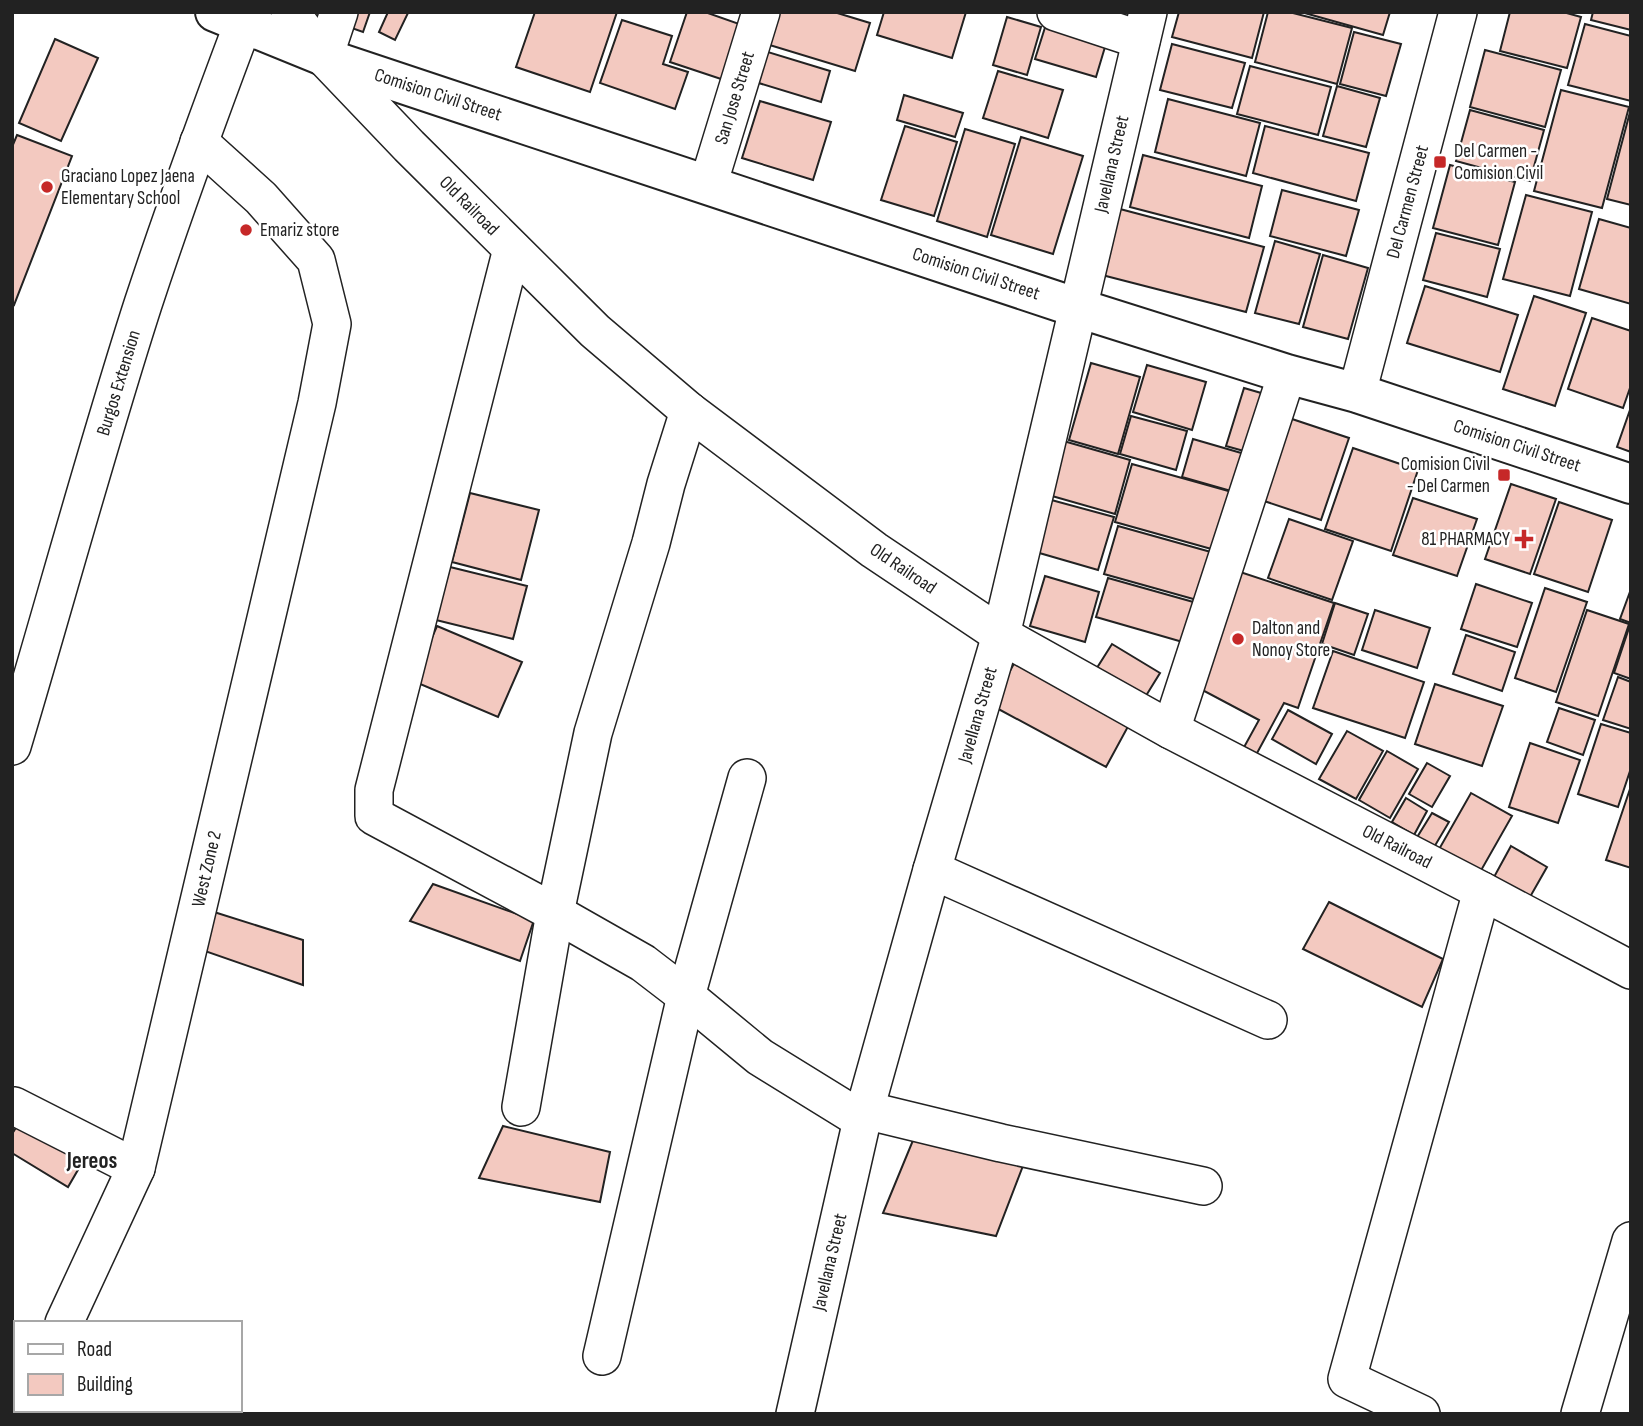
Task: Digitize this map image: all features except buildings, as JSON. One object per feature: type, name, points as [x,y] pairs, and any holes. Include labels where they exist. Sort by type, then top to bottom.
[{"type":"main road","name":"Comision Civil Street","points":[[229,18],[324,57],[708,185],[1077,307],[1287,374],[1357,393],[1631,484]]},
{"type":"street","name":"Old Railroad","points":[[290,12],[324,57],[408,146],[595,331],[689,411],[874,550],[1001,635],[1171,730],[1631,970]]},
{"type":"street","points":[[324,57],[340,12]]},
{"type":"street","name":"San Jose Street","points":[[708,185],[761,12]]},
{"type":"street","points":[[1056,12],[1144,26]]},
{"type":"street","name":"Del Carmen Street","points":[[1357,393],[1458,12]]},
{"type":"street","name":"Burgos Extension","points":[[12,746],[102,435],[199,142],[229,18]]},
{"type":"street","name":"Javellana Street","points":[[795,1414],[864,1115],[1001,635],[1144,26]]},
{"type":"street","name":"West Zone 2","points":[[65,1321],[136,1168],[317,403],[332,324],[316,260],[261,198],[199,142]]},
{"type":"street","points":[[512,250],[374,790],[374,816],[643,963],[760,1057],[864,1115],[1203,1186]]},
{"type":"street","points":[[1171,730],[1287,374]]},
{"type":"street","points":[[521,1107],[555,913],[593,733],[689,411]]},
{"type":"street","points":[[602,1356],[686,996],[747,778]]},
{"type":"street","points":[[933,870],[1268,1020]]},
{"type":"street","points":[[1415,1412],[1347,1379],[1482,891]]},
{"type":"street","points":[[14,1106],[136,1168]]},
{"type":"street","points":[[1580,1414],[1631,1241]]},
{"type":"place","name":"Del Carmen - Comision Civil","points":[[1440,162]]},
{"type":"place","name":"Graciano Lopez Jaena Elementary School","points":[[47,187]]},
{"type":"place","name":"Emariz store","points":[[246,230]]},
{"type":"place","name":"Comision Civil - Del Carmen","points":[[1504,475]]},
{"type":"place","name":"81 PHARMACY","points":[[1524,539]]},
{"type":"place","name":"Dalton and Nonoy Store","points":[[1238,639]]},
{"type":"district","name":"Jereos","points":[[92,1161]]}]
